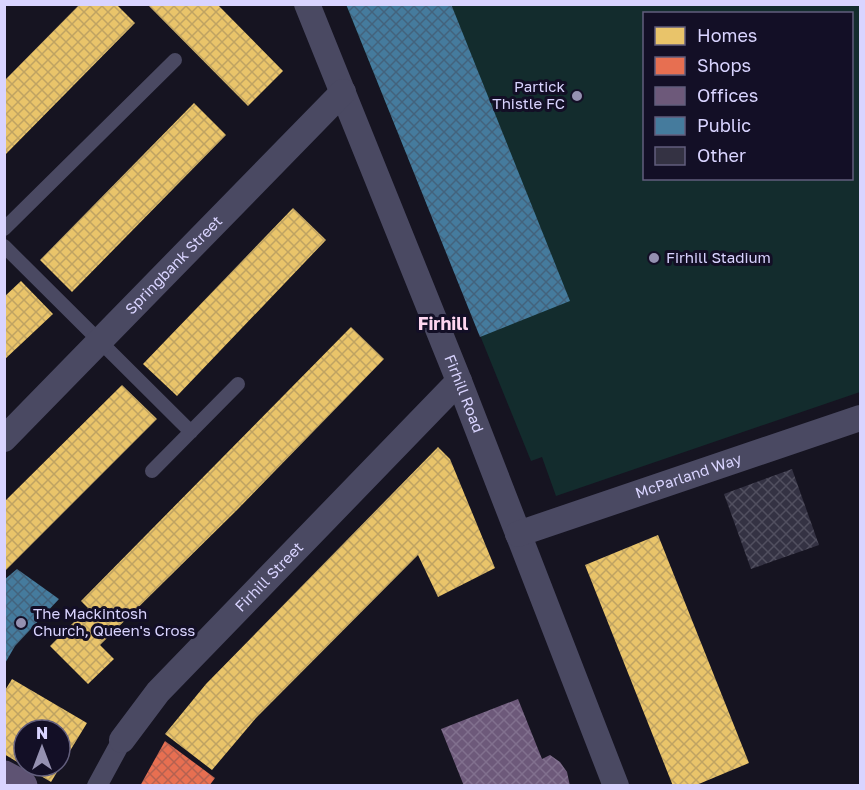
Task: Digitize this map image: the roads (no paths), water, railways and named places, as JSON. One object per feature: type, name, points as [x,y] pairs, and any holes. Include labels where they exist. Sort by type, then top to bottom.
[{"type":"main road","points":[[4,777],[21,786]]},
{"type":"street","name":"Firhill Road","points":[[307,4],[459,381],[616,786]]},
{"type":"street","name":"Springbank Street","points":[[4,439],[343,92]]},
{"type":"street","name":"Firhill Street","points":[[97,786],[122,740],[158,692],[459,381]]},
{"type":"street","name":"McParland Way","points":[[518,534],[861,418]]},
{"type":"lane","points":[[4,229],[175,60]]},
{"type":"lane","points":[[4,246],[191,432]]},
{"type":"lane","points":[[152,471],[237,384]]},
{"type":"place","name":"Partick Thistle FC","points":[[577,96]]},
{"type":"place","name":"Firhill Stadium","points":[[654,258]]},
{"type":"place","name":"The Mackintosh Church, Queen's Cross","points":[[21,623]]},
{"type":"district","name":"Firhill","points":[[443,324]]}]
